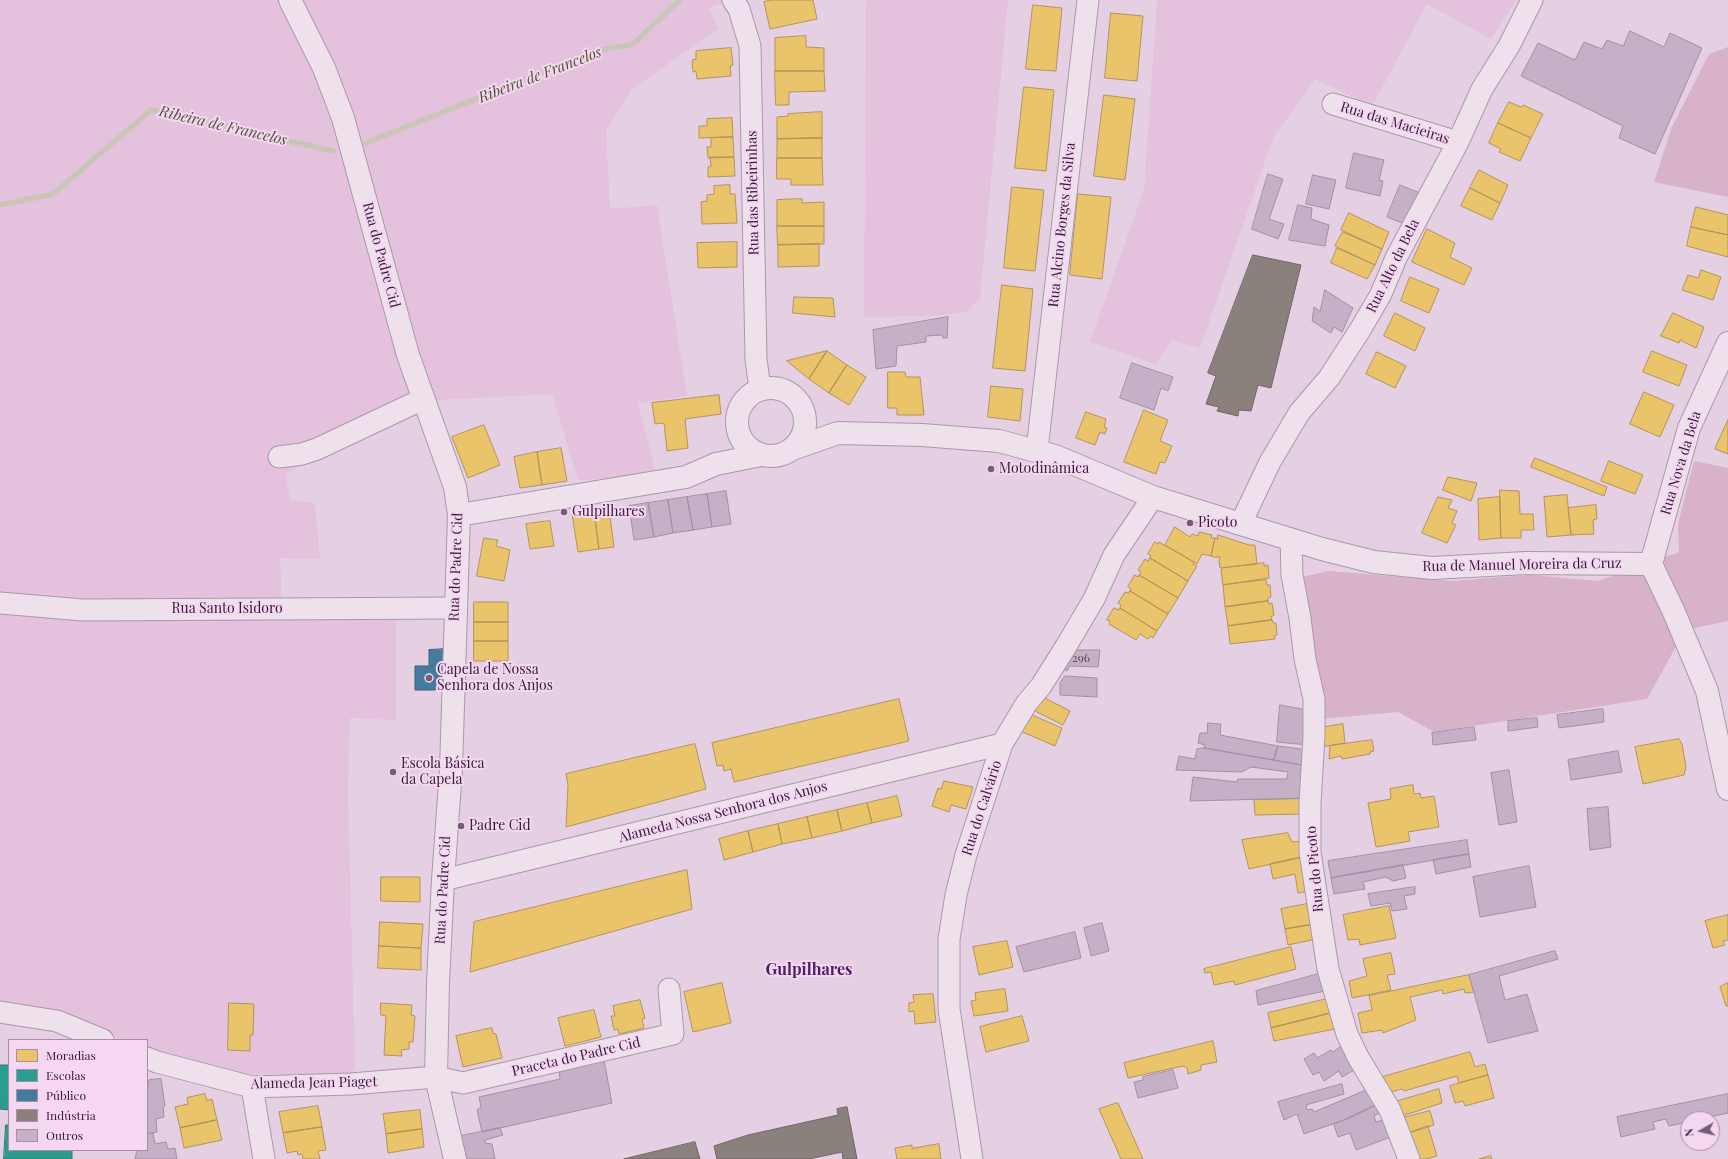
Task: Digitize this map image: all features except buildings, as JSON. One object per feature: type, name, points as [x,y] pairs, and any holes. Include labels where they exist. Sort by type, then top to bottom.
[{"type":"street","name":"Rua do Padre Cid","points":[[290,0],[324,68],[343,118],[408,355],[455,487],[459,515],[451,769],[443,880],[438,983],[436,1077],[455,1159]]},
{"type":"street","name":"Rua das Ribeirinhas","points":[[733,0],[739,9],[750,46],[756,359],[760,389]]},
{"type":"street","name":"Rua Alcino Borges da Silva","points":[[1037,450],[1088,0]]},
{"type":"street","name":"Rua Alto da Bela","points":[[1240,523],[1270,462],[1299,413],[1329,378],[1381,294],[1396,258],[1458,142],[1482,89],[1508,46],[1532,0]]},
{"type":"street","name":"Rua das Macieiras","points":[[1332,104],[1458,142]]},
{"type":"street","name":"Rua Nova da Bela","points":[[1651,564],[1689,428],[1728,343]]},
{"type":"street","points":[[459,515],[686,477],[716,464],[761,455],[772,456],[782,454],[792,449],[800,442],[806,421],[804,410],[799,401],[786,391],[771,387],[760,389],[750,394],[738,411],[737,422],[739,433],[751,450],[761,455]]},
{"type":"street","points":[[279,457],[302,454],[317,449],[423,399]]},
{"type":"street","points":[[804,410],[838,433]]},
{"type":"street","points":[[716,464],[737,422]]},
{"type":"street","name":"Rua de Manuel Moreira da Cruz","points":[[792,449],[838,433],[922,435],[999,441],[1055,456],[1153,497],[1322,549],[1374,562],[1432,568],[1526,563],[1651,564]]},
{"type":"street","name":"Rua do Calvário","points":[[972,1159],[949,1009],[949,939],[956,895],[966,855],[1002,744],[1026,704],[1040,686],[1068,642],[1094,599],[1114,556],[1153,497]]},
{"type":"street","name":"Rua do Picoto","points":[[1291,539],[1292,575],[1300,618],[1305,659],[1314,699],[1314,736],[1310,803],[1310,852],[1328,969],[1347,1034],[1358,1057],[1390,1110],[1409,1159]]},
{"type":"street","points":[[1651,564],[1673,610],[1707,691],[1728,789]]},
{"type":"street","name":"Rua Santo Isidoro","points":[[0,603],[83,610],[455,608]]},
{"type":"street","name":"Alameda Nossa Senhora dos Anjos","points":[[443,880],[1002,744]]},
{"type":"street","name":"Praceta do Padre Cid","points":[[436,1077],[462,1083],[673,1034],[669,990]]},
{"type":"street","points":[[0,1012],[57,1021],[101,1039]]},
{"type":"street","name":"Alameda Jean Piaget","points":[[148,1058],[252,1087],[351,1084],[436,1077]]},
{"type":"street","points":[[252,1087],[264,1159]]},
{"type":"shaded area","points":[[0,0],[730,0],[709,8],[718,29],[632,89],[606,130],[610,209],[657,205],[687,396],[638,403],[657,477],[578,480],[552,394],[396,402],[286,475],[290,500],[315,503],[320,559],[280,558],[282,617],[396,616],[396,720],[350,718],[348,789],[355,1074],[243,1074],[148,1053],[148,1039],[117,1039],[35,1009],[0,1002]]},
{"type":"shaded area","points":[[866,0],[1008,0],[980,298],[966,312],[934,316],[864,317]]},
{"type":"shaded area","points":[[1156,0],[1516,0],[1491,39],[1427,4],[1372,106],[1315,79],[1273,138],[1200,348],[1172,340],[1156,364],[1090,342],[1144,190]]},
{"type":"shaded area","points":[[1728,47],[1728,197],[1654,182],[1672,127],[1709,54]]},
{"type":"shaded area","points":[[1694,461],[1728,468],[1728,621],[1685,630],[1647,699],[1434,732],[1398,712],[1319,719],[1301,577],[1329,571],[1450,581],[1531,575],[1598,581],[1679,552],[1678,524]]},
{"type":"waterway","name":"Ribeira de Francelos","points":[[366,143],[596,51],[633,44],[680,0]]},
{"type":"waterway","name":"Ribeira de Francelos","points":[[0,205],[53,194],[151,110],[333,151]]},
{"type":"place","name":"Motodinâmica","points":[[991,469]]},
{"type":"place","name":"Gulpilhares","points":[[564,512]]},
{"type":"place","name":"Picoto","points":[[1190,523]]},
{"type":"place","name":"Capela de Nossa Senhora dos Anjos","points":[[429,678]]},
{"type":"place","name":"Escola Básica da Capela","points":[[393,772]]},
{"type":"place","name":"Padre Cid","points":[[461,826]]},
{"type":"district","name":"Gulpilhares","points":[[809,970]]}]
